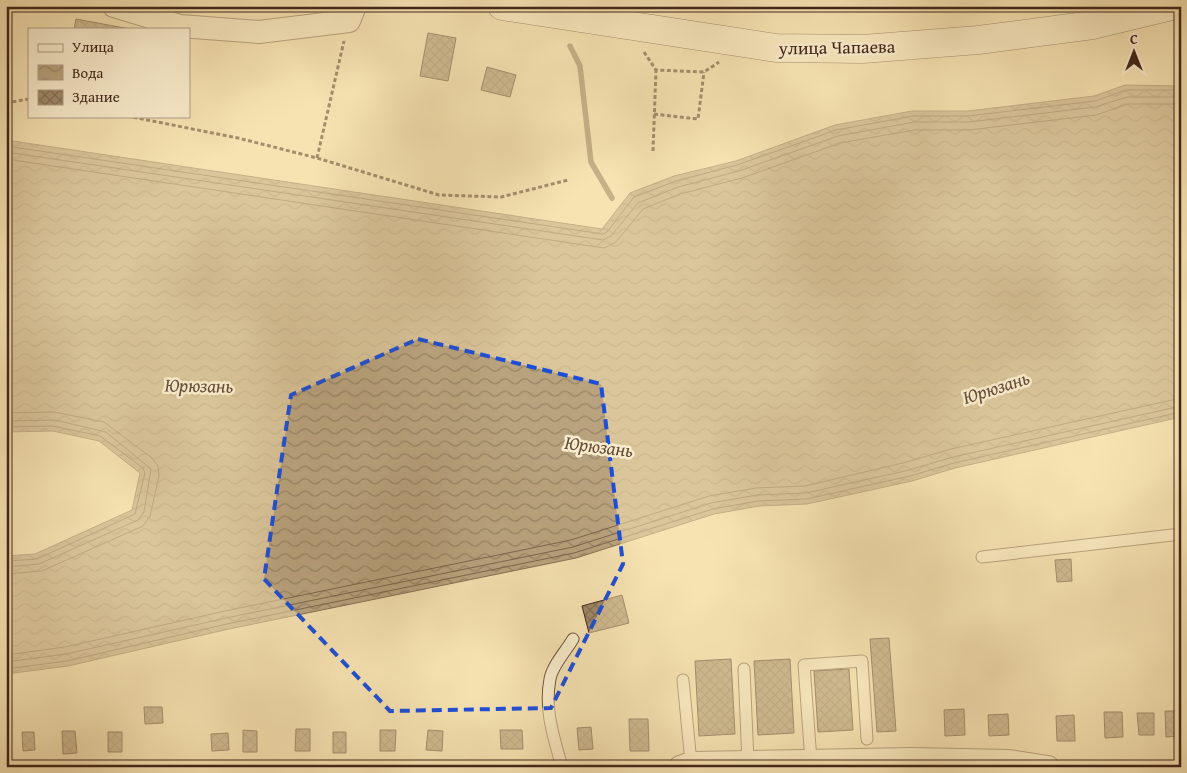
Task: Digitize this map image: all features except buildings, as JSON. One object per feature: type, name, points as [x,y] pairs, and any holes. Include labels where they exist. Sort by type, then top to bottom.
[{"type":"main road","name":"улица Чапаева","points":[[502,6],[776,48],[863,49],[978,40],[1093,25],[1172,6]]},
{"type":"street","points":[[114,6],[180,26],[258,32],[352,14]]},
{"type":"street","points":[[686,765],[811,761],[912,763],[1009,761],[1048,767]]},
{"type":"lane","points":[[982,557],[1181,534]]},
{"type":"lane","points":[[562,767],[552,739],[549,712],[550,678],[573,639]]},
{"type":"lane","points":[[811,761],[804,665],[862,661],[867,739]]},
{"type":"lane","points":[[744,669],[748,762]]},
{"type":"lane","points":[[684,680],[686,765]]},
{"type":"path","points":[[317,158],[352,14]]},
{"type":"path","points":[[653,151],[656,70]]},
{"type":"path","points":[[654,114],[698,119],[704,72]]},
{"type":"path","points":[[6,103],[28,99]]},
{"type":"path","points":[[137,118],[238,138],[317,158],[439,195],[501,197],[568,180]]},
{"type":"highlighted area","points":[[418,339],[601,384],[623,564],[551,708],[390,711],[264,579],[291,395]]},
{"type":"water","name":"Юрюзань","points":[[1125,85],[1181,86],[1181,417],[955,468],[912,481],[807,504],[759,506],[714,514],[576,558],[229,629],[68,666],[6,674],[6,556],[35,554],[132,510],[140,473],[99,441],[53,431],[6,432],[6,140],[602,229],[630,193],[674,176],[736,161],[835,125],[912,111],[968,111],[1094,96]]},
{"type":"waterway","points":[[570,46],[580,66],[591,162],[612,198]]}]
